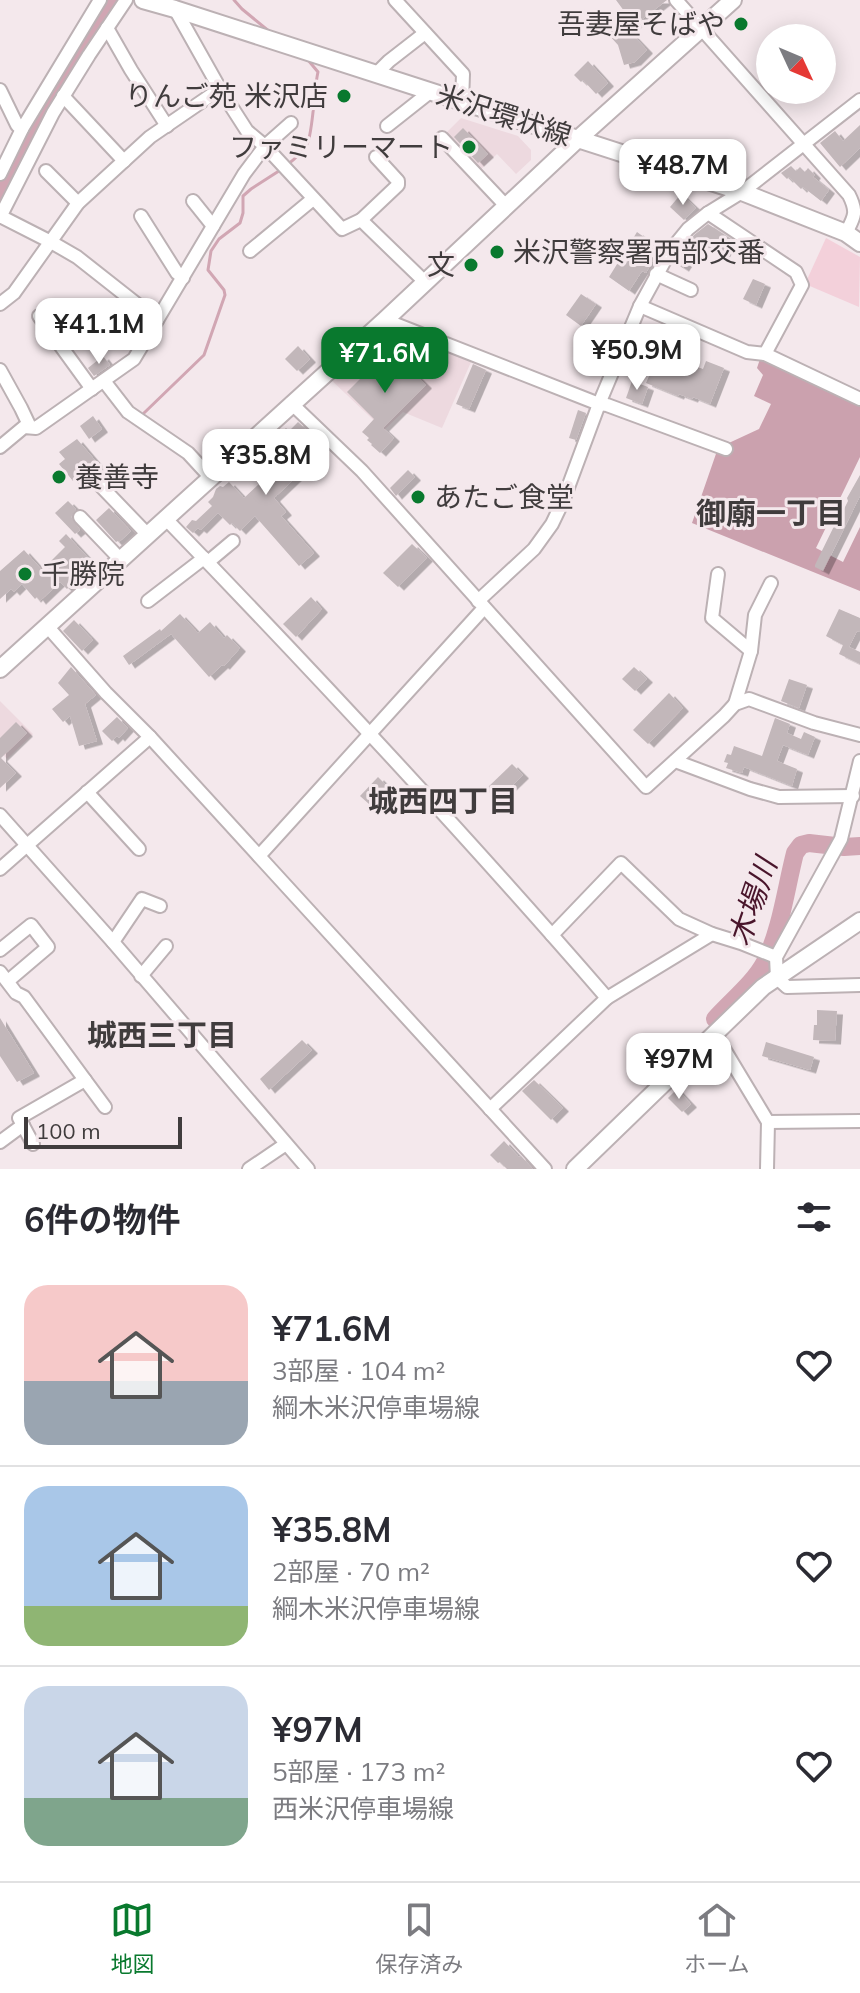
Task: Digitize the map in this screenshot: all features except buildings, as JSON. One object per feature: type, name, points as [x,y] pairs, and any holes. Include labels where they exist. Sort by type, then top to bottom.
[{"type":"main road","name":"米沢環状線","points":[[143,0],[742,192],[853,238]]},
{"type":"main road","points":[[0,669],[733,0]]},
{"type":"main road","points":[[575,1169],[763,987],[860,921]]},
{"type":"street","points":[[0,174],[22,129],[100,0]]},
{"type":"street","points":[[126,0],[63,96],[0,217],[77,257],[157,320]]},
{"type":"street","points":[[395,0],[463,74],[462,103]]},
{"type":"street","points":[[676,0],[849,195],[855,208],[853,238]]},
{"type":"street","points":[[175,9],[247,131],[265,146],[342,229],[361,220],[398,185],[398,181],[376,157]]},
{"type":"street","points":[[107,28],[167,126]]},
{"type":"street","points":[[376,74],[425,33]]},
{"type":"street","points":[[0,304],[14,293],[78,203],[150,137],[220,89]]},
{"type":"street","points":[[0,90],[22,129]]},
{"type":"street","points":[[387,126],[430,92]]},
{"type":"street","points":[[63,96],[124,161]]},
{"type":"street","points":[[259,856],[481,604],[534,549],[552,524],[640,306],[670,251],[688,229],[708,213],[742,192],[860,100]]},
{"type":"street","points":[[0,447],[24,427],[36,428],[134,359],[244,174],[265,146],[291,123]]},
{"type":"street","points":[[442,138],[506,206]]},
{"type":"street","points":[[46,171],[78,203]]},
{"type":"street","points":[[250,251],[313,199]]},
{"type":"street","points":[[193,201],[213,226]]},
{"type":"street","points":[[708,213],[796,272],[802,285],[765,354]]},
{"type":"street","points":[[141,216],[183,278]]},
{"type":"street","points":[[361,220],[424,281]]},
{"type":"street","points":[[656,274],[691,290]]},
{"type":"street","points":[[640,306],[747,352],[765,354],[860,399]]},
{"type":"street","points":[[39,316],[92,389]]},
{"type":"street","points":[[385,320],[599,404],[726,449]]},
{"type":"street","points":[[0,370],[30,427]]},
{"type":"street","points":[[104,381],[128,412],[188,453],[211,478]]},
{"type":"street","points":[[291,403],[362,471],[646,787],[735,704],[751,651],[755,615],[771,583]]},
{"type":"street","points":[[98,483],[148,535]]},
{"type":"street","points":[[80,517],[121,560]]},
{"type":"street","points":[[166,519],[369,733],[607,998]]},
{"type":"street","points":[[148,601],[233,541]]},
{"type":"street","points":[[718,574],[712,618],[751,651]]},
{"type":"street","points":[[47,626],[545,1169]]},
{"type":"street","points":[[735,704],[749,699],[814,723],[860,735]]},
{"type":"street","points":[[0,869],[150,737]]},
{"type":"street","points":[[675,761],[779,797],[853,796]]},
{"type":"street","points":[[860,761],[858,782],[841,839],[776,957],[777,978],[787,987],[860,985]]},
{"type":"street","points":[[87,792],[139,849]]},
{"type":"street","points":[[0,815],[308,1169]]},
{"type":"street","points":[[552,935],[621,863],[679,919],[776,957]]},
{"type":"street","points":[[113,942],[142,899],[160,906]]},
{"type":"street","points":[[0,950],[31,925],[48,947],[4,977],[16,993],[24,997],[105,1107]]},
{"type":"street","points":[[490,1109],[607,998],[712,934]]},
{"type":"street","points":[[141,976],[166,946]]},
{"type":"street","points":[[715,1034],[768,1122],[767,1169]]},
{"type":"street","points":[[33,1144],[19,1118],[85,1080]]},
{"type":"street","points":[[768,1122],[860,1121]]},
{"type":"street","points":[[0,1142],[23,1125]]},
{"type":"street","points":[[249,1169],[286,1144]]},
{"type":"shaded area","points":[[461,118],[518,136],[531,150],[531,160],[516,174],[497,154],[478,172],[444,135]]},
{"type":"shaded area","points":[[826,238],[860,257],[859,307],[805,284]]},
{"type":"shaded area","points":[[384,325],[471,362],[442,428],[403,412],[384,430],[328,377]]},
{"type":"shaded area","points":[[761,356],[860,401],[860,457],[816,548],[843,562],[860,527],[860,591],[692,523],[718,448],[759,429],[771,404],[754,396],[763,375],[757,368]]},
{"type":"shaded area","points":[[0,701],[33,734],[7,759],[0,751]]},
{"type":"waterway","points":[[0,191],[39,117],[109,0]]},
{"type":"waterway","points":[[234,0],[270,32]]},
{"type":"waterway","points":[[288,164],[305,147],[311,131],[318,72],[308,60]]},
{"type":"waterway","points":[[144,413],[204,355],[225,295],[208,270],[211,251],[219,239],[240,223],[243,196],[282,169]]},
{"type":"waterway","name":"木場川","points":[[715,1019],[749,985],[765,962],[779,922],[795,853],[801,845],[860,846]]},
{"type":"place","name":"吾妻屋そばや","points":[[741,24]]},
{"type":"place","name":"りんご苑 米沢店","points":[[344,96]]},
{"type":"place","name":"ファミリーマート","points":[[469,147]]},
{"type":"place","name":"米沢警察署西部交番","points":[[497,252]]},
{"type":"place","name":"文","points":[[471,265]]},
{"type":"place","name":"養善寺","points":[[59,477]]},
{"type":"place","name":"あたご食堂","points":[[418,497]]},
{"type":"place","name":"千勝院","points":[[25,574]]},
{"type":"district","name":"御廟一丁目","points":[[771,514]]},
{"type":"district","name":"城西四丁目","points":[[443,802]]},
{"type":"district","name":"城西三丁目","points":[[162,1036]]}]
